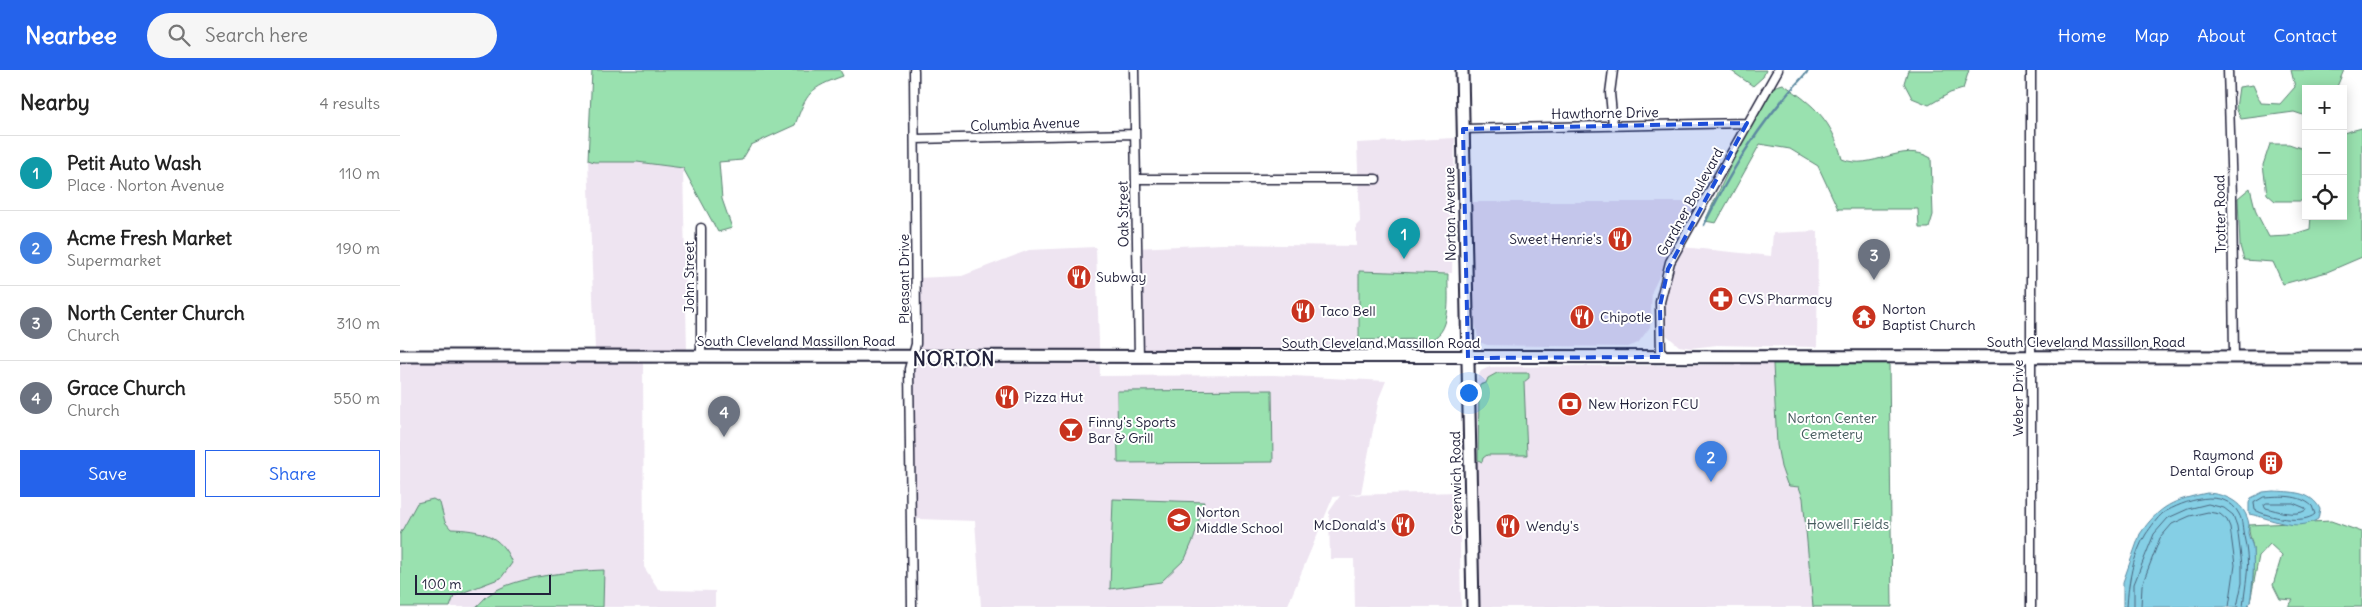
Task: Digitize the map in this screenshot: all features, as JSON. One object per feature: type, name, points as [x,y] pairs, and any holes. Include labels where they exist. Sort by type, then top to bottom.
[{"type":"main road","name":"Norton Avenue","points":[[1462,70],[1468,358]]},
{"type":"main road","name":"South Cleveland Massillon Road","points":[[400,356],[2362,357]]},
{"type":"main road","name":"Greenwich Road","points":[[1468,358],[1473,607]]},
{"type":"street","name":"Pleasant Drive","points":[[912,607],[910,369],[916,330],[914,70]]},
{"type":"street","name":"Oak Street","points":[[1134,70],[1139,357]]},
{"type":"street","points":[[1613,70],[1610,93],[1613,125]]},
{"type":"street","name":"Gardner Boulevard","points":[[1661,357],[1660,306],[1668,269],[1778,70]]},
{"type":"street","name":"Weber Drive","points":[[2031,70],[2031,607]]},
{"type":"street","name":"Trotter Road","points":[[2228,70],[2234,357]]},
{"type":"street","name":"Hawthorne Drive","points":[[1463,129],[1747,123]]},
{"type":"street","name":"Columbia Avenue","points":[[915,139],[1136,134]]},
{"type":"street","points":[[1136,179],[1376,179]]},
{"type":"street","name":"John Street","points":[[701,228],[701,356]]},
{"type":"highlighted area","points":[[1747,123],[1668,269],[1660,306],[1661,357],[1468,358],[1463,129]]},
{"type":"shaded area","points":[[1455,138],[1452,273],[1359,272],[1358,357],[1139,357],[1136,248],[1222,244],[1356,246],[1356,226],[1360,222],[1357,143]]},
{"type":"shaded area","points":[[588,160],[594,162],[637,162],[683,168],[687,351],[595,350]]},
{"type":"shaded area","points":[[1469,202],[1696,202],[1652,291],[1650,327],[1638,343],[1628,347],[1487,345],[1479,342],[1472,310]]},
{"type":"shaded area","points":[[1818,231],[1817,347],[1717,345],[1691,348],[1679,346],[1664,333],[1663,307],[1669,279],[1682,247],[1771,256],[1773,233]]},
{"type":"shaded area","points":[[1096,247],[1100,376],[1274,375],[1386,381],[1379,398],[1361,493],[1348,495],[1459,492],[1461,607],[1355,607],[1354,559],[1330,559],[1329,512],[1340,496],[1333,497],[1287,607],[981,607],[975,521],[919,519],[911,521],[910,435],[916,278],[962,276],[1029,250]]},
{"type":"shaded area","points":[[643,361],[644,567],[659,590],[715,591],[715,607],[400,607],[400,362]]},
{"type":"shaded area","points":[[1773,364],[1779,458],[1793,487],[1799,487],[1803,498],[1813,607],[1479,607],[1474,384],[1481,371],[1489,367]]},
{"type":"green space","points":[[592,70],[840,70],[843,76],[823,84],[811,93],[803,105],[795,125],[751,145],[742,160],[719,162],[722,199],[732,228],[718,232],[683,168],[637,162],[594,162],[588,160]]},
{"type":"green space","points":[[1730,70],[1766,70],[1763,77],[1753,86]]},
{"type":"green space","points":[[1908,70],[1969,70],[1963,89],[1950,93],[1929,105],[1912,98],[1904,83]]},
{"type":"green space","points":[[2291,70],[2344,70],[2338,85],[2302,85],[2302,115],[2294,112],[2241,119],[2236,108],[2239,87],[2253,85],[2261,103],[2280,104],[2295,87]]},
{"type":"green space","points":[[1783,84],[1821,115],[1833,134],[1842,159],[1864,162],[1909,152],[1920,153],[1931,158],[1933,215],[1929,228],[1919,228],[1918,209],[1838,209],[1818,166],[1790,149],[1760,144],[1716,223],[1705,221],[1736,154],[1773,87]]},
{"type":"green space","points":[[2362,128],[2362,257],[2327,272],[2283,284],[2273,262],[2244,260],[2240,246],[2238,198],[2250,188],[2256,212],[2269,237],[2288,236],[2310,229],[2311,220],[2347,220],[2347,132]]},
{"type":"green space","points":[[2270,144],[2289,144],[2302,149],[2302,201],[2275,201],[2267,194],[2263,165]]},
{"type":"green space","points":[[1359,271],[1448,274],[1448,311],[1443,328],[1439,334],[1432,339],[1359,340]]},
{"type":"green space","points":[[1889,363],[1892,607],[1813,607],[1803,498],[1799,487],[1787,484],[1781,467],[1777,445],[1773,364]]},
{"type":"green space","points":[[1497,373],[1529,373],[1529,378],[1524,382],[1527,455],[1487,455],[1483,458],[1482,462],[1478,460],[1479,389],[1480,385],[1486,383],[1488,378]]},
{"type":"green space","points":[[1272,390],[1273,462],[1118,463],[1117,391]]},
{"type":"green space","points":[[433,499],[440,503],[445,522],[451,529],[480,533],[496,540],[507,553],[512,563],[501,578],[454,596],[450,607],[400,607],[400,534],[417,503]]},
{"type":"green space","points":[[1113,499],[1204,502],[1194,538],[1185,559],[1161,582],[1110,589]]},
{"type":"green space","points":[[2331,521],[2362,532],[2362,607],[2288,607],[2293,600],[2280,599],[2273,585],[2282,555],[2270,544],[2259,556],[2250,602],[2253,582],[2253,549],[2249,525]]},
{"type":"green space","points":[[604,570],[603,607],[476,607],[490,594],[514,583],[561,573]]},
{"type":"water","points":[[2273,491],[2300,494],[2311,499],[2320,509],[2318,519],[2310,523],[2292,525],[2249,514],[2251,498],[2263,492]]},
{"type":"water","points":[[2207,493],[2221,495],[2234,501],[2247,517],[2248,533],[2253,548],[2253,582],[2250,602],[2247,607],[2123,607],[2123,582],[2140,534],[2147,524],[2169,505],[2185,498]]},
{"type":"waterway","points":[[1704,225],[1750,143],[1777,107],[1809,70]]},
{"type":"place","name":"Sweet Henrie's","points":[[1620,239]]},
{"type":"place","name":"Petit Auto Wash","points":[[1404,259]]},
{"type":"place","name":"Subway","points":[[1079,277]]},
{"type":"place","name":"North Center Church","points":[[1874,280]]},
{"type":"place","name":"CVS Pharmacy","points":[[1721,299]]},
{"type":"place","name":"Taco Bell","points":[[1303,311]]},
{"type":"place","name":"Chipotle","points":[[1582,317]]},
{"type":"place","name":"Norton Baptist Church","points":[[1864,317]]},
{"type":"place","name":"Pizza Hut","points":[[1007,397]]},
{"type":"place","name":"New Horizon FCU","points":[[1570,404]]},
{"type":"place","name":"Finny's Sports Bar & Grill","points":[[1071,430]]},
{"type":"place","name":"Grace Church","points":[[724,437]]},
{"type":"place","name":"Raymond Dental Group","points":[[2271,463]]},
{"type":"place","name":"Acme Fresh Market","points":[[1711,482]]},
{"type":"place","name":"Norton Middle School","points":[[1179,520]]},
{"type":"place","name":"McDonald's","points":[[1403,525]]},
{"type":"place","name":"Wendy's","points":[[1508,526]]},
{"type":"district","name":"NORTON","points":[[954,359]]},
{"type":"park label","name":"Norton Center Cemetery","points":[[1832,426]]},
{"type":"park label","name":"Howell Fields","points":[[1848,524]]}]
